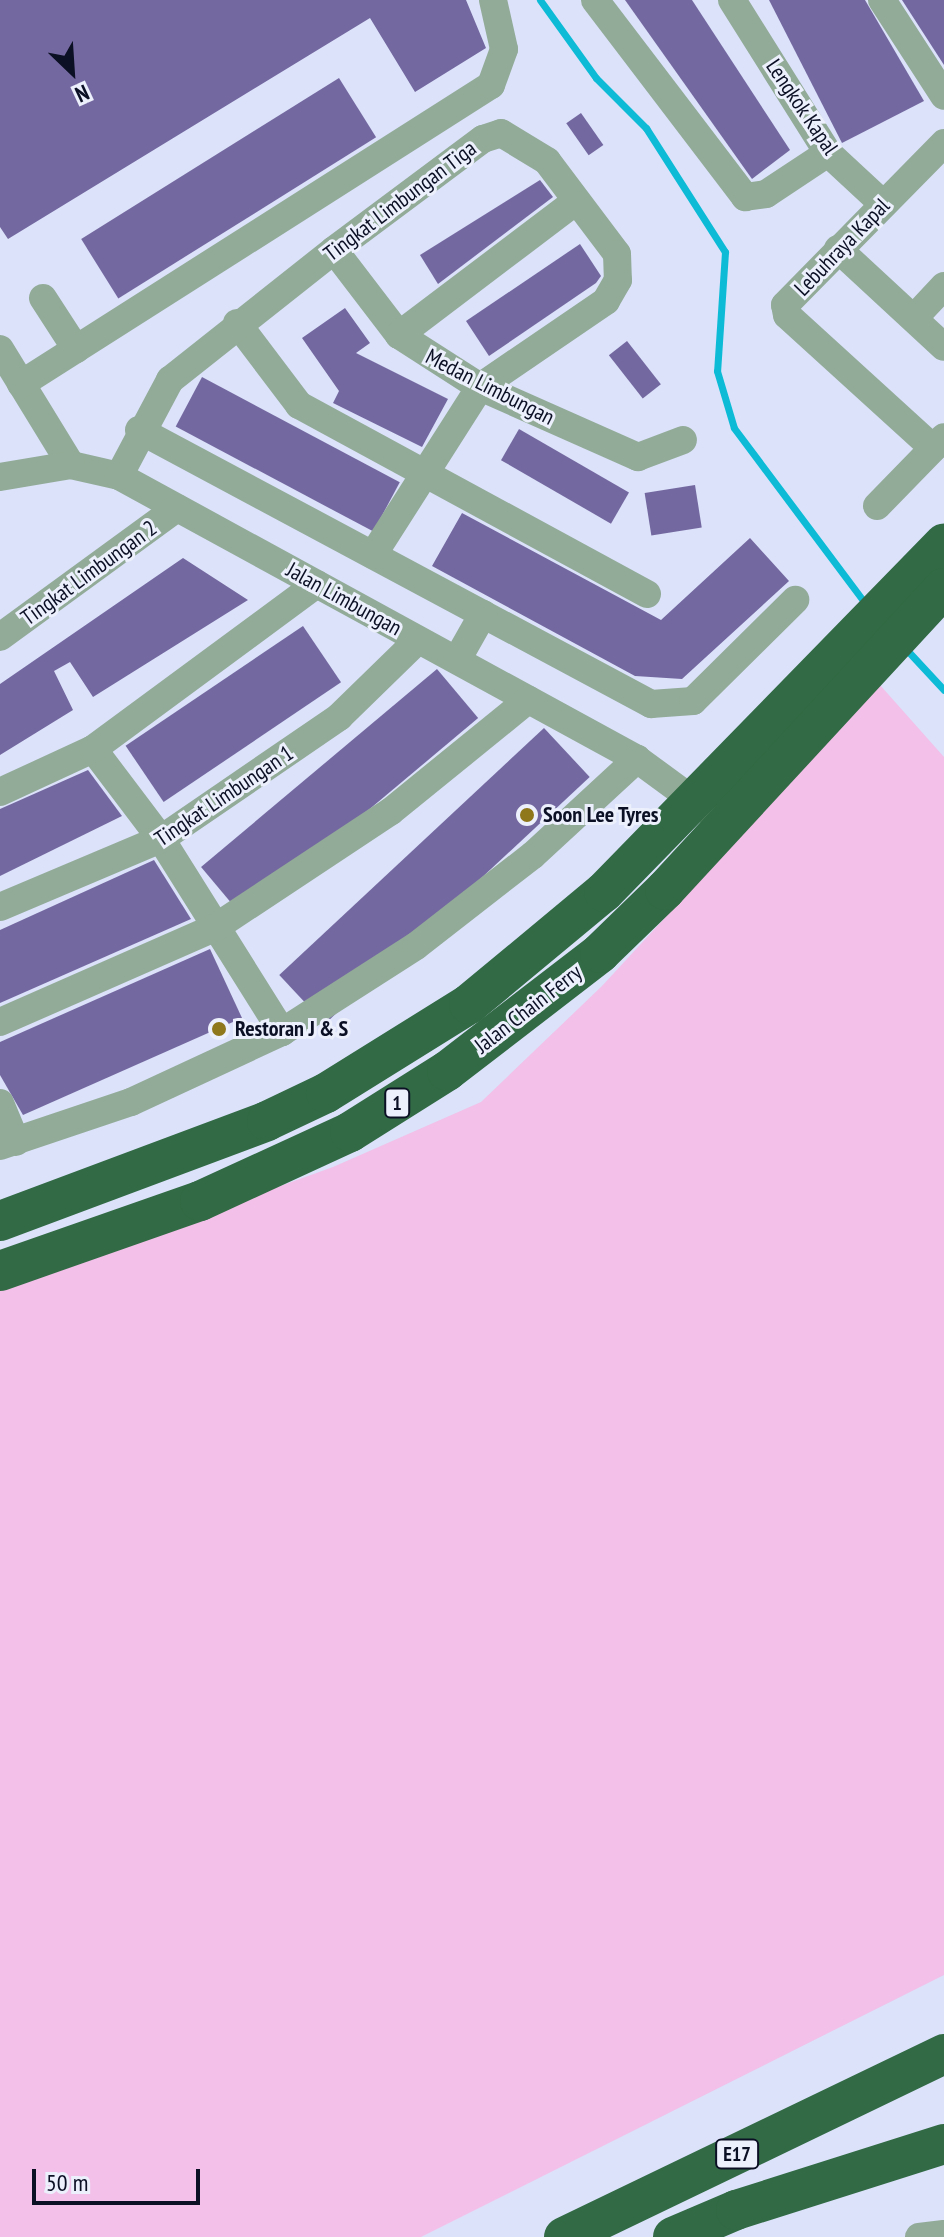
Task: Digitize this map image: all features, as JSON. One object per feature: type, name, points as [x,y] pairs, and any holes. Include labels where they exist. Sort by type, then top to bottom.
[{"type":"highway","name":"Jalan Chain Ferry","points":[[0,1271],[200,1201],[350,1132],[447,1071],[589,961],[724,823],[775,743],[938,572]]},
{"type":"highway","name":"Jalan Chain Ferry","points":[[0,1221],[267,1121],[423,1035],[604,892],[690,798],[775,743]]},
{"type":"highway","name":"E17","points":[[564,2237],[944,2054]]},
{"type":"highway","name":"E17","points":[[673,2237],[744,2224],[944,2144]]},
{"type":"street","points":[[21,384],[491,85],[504,49],[493,0]]},
{"type":"street","points":[[595,0],[745,197],[766,194],[828,153]]},
{"type":"street","name":"Lengkok Kapal","points":[[732,0],[828,153],[883,204]]},
{"type":"street","points":[[882,0],[944,96]]},
{"type":"street","name":"Tingkat Limbungan Tiga","points":[[119,476],[139,430],[170,380],[237,323],[334,250],[483,139],[501,133],[547,161],[617,254],[618,280],[606,301],[480,387]]},
{"type":"street","name":"Lebuhraya Kapal","points":[[939,443],[787,315],[785,305],[944,143]]},
{"type":"street","points":[[399,335],[575,202]]},
{"type":"street","points":[[838,249],[944,347]]},
{"type":"street","name":"Medan Limbungan","points":[[334,250],[399,335],[480,387],[638,457],[683,440]]},
{"type":"street","points":[[914,318],[944,286]]},
{"type":"street","points":[[43,298],[76,349]]},
{"type":"street","points":[[237,323],[299,405],[647,594]]},
{"type":"street","points":[[0,349],[71,465],[0,477]]},
{"type":"street","points":[[373,555],[480,387]]},
{"type":"street","points":[[139,430],[651,704],[672,706],[693,701],[795,600]]},
{"type":"street","points":[[877,506],[939,443]]},
{"type":"street","name":"Jalan Limbungan","points":[[71,465],[119,476],[457,660],[637,759],[724,823]]},
{"type":"street","name":"Tingkat Limbungan 2","points":[[0,637],[177,508]]},
{"type":"street","points":[[0,792],[93,749],[317,584]]},
{"type":"street","points":[[457,660],[483,614]]},
{"type":"street","name":"Tingkat Limbungan 1","points":[[0,907],[161,839],[339,717],[418,640]]},
{"type":"street","points":[[0,1022],[216,927],[390,812],[528,700]]},
{"type":"street","points":[[93,749],[161,839],[282,1032]]},
{"type":"street","points":[[0,1103],[8,1144],[131,1102],[282,1032],[428,937],[533,855],[637,759]]},
{"type":"street","points":[[919,2237],[944,2234]]},
{"type":"shaded area","points":[[880,685],[944,757],[944,1975],[421,2237],[0,2237],[0,1287],[333,1167],[481,1102],[602,986]]},
{"type":"building","points":[[0,0],[466,0],[486,48],[415,92],[370,18],[8,239],[0,227]]},
{"type":"building","points":[[625,0],[692,0],[790,150],[752,179]]},
{"type":"building","points":[[769,0],[865,0],[924,101],[842,143]]},
{"type":"building","points":[[902,0],[944,0],[944,65]]},
{"type":"building","points":[[339,78],[376,137],[118,298],[81,239]]},
{"type":"building","points":[[581,113],[603,145],[589,155],[566,123]]},
{"type":"building","points":[[540,180],[553,197],[438,284],[420,255]]},
{"type":"building","points":[[580,244],[601,276],[596,283],[489,356],[466,321]]},
{"type":"building","points":[[345,308],[370,343],[356,353],[448,399],[422,447],[333,403],[339,391],[302,338]]},
{"type":"building","points":[[627,341],[661,384],[643,399],[609,355]]},
{"type":"building","points":[[202,377],[400,482],[373,532],[176,426]]},
{"type":"building","points":[[519,429],[629,492],[611,524],[501,460]]},
{"type":"building","points":[[695,485],[702,527],[651,535],[645,493]]},
{"type":"building","points":[[462,513],[661,620],[750,538],[789,581],[682,679],[635,676],[432,566]]},
{"type":"building","points":[[183,558],[248,600],[93,697],[70,662],[54,671],[73,710],[0,755],[0,684]]},
{"type":"building","points":[[303,626],[341,682],[164,802],[126,746]]},
{"type":"building","points":[[437,669],[478,718],[242,916],[201,867]]},
{"type":"building","points":[[544,728],[590,777],[325,1024],[279,975]]},
{"type":"building","points":[[88,770],[122,816],[0,876],[0,809]]},
{"type":"building","points":[[154,860],[191,919],[0,1003],[0,930]]},
{"type":"building","points":[[210,949],[242,1018],[23,1115],[0,1075],[0,1042]]},
{"type":"waterway","points":[[540,0],[596,78],[646,128],[725,252],[717,371],[734,428],[867,606]]},
{"type":"waterway","points":[[905,648],[944,690]]},
{"type":"place","name":"Soon Lee Tyres","points":[[527,815]]},
{"type":"place","name":"Restoran J & S","points":[[219,1029]]}]
